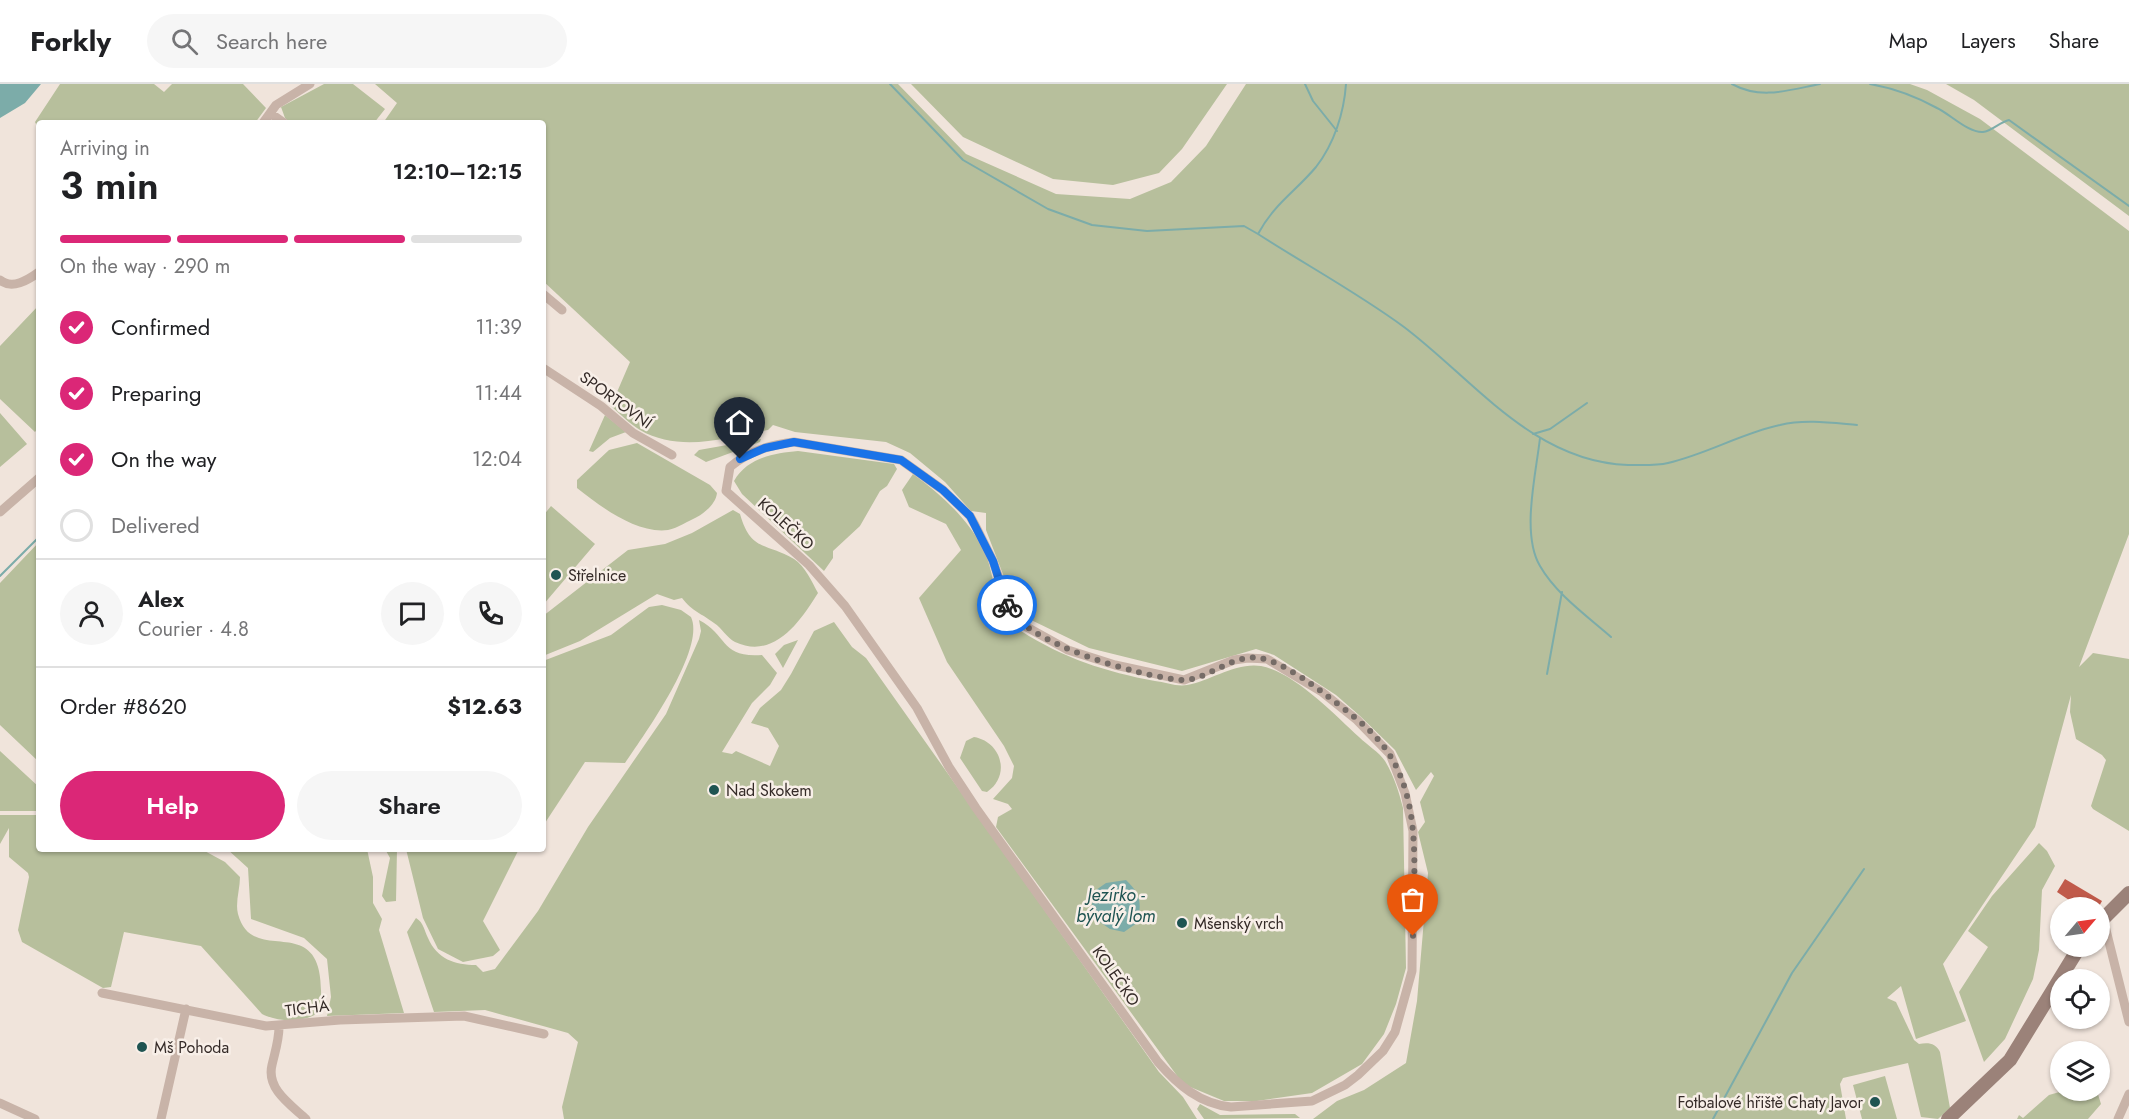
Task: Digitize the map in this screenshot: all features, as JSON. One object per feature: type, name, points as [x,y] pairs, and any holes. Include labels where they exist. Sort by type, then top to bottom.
[{"type":"street","points":[[264,120],[288,96],[310,84]]},
{"type":"street","points":[[270,113],[280,120]]},
{"type":"street","points":[[0,280],[4,284],[15,285],[36,274]]},
{"type":"street","points":[[546,297],[562,310]]},
{"type":"street","name":"SPORTOVNÍ","points":[[546,370],[601,406],[633,433],[672,455]]},
{"type":"street","name":"KOLEČKO","points":[[794,442],[901,460],[943,490],[970,516],[993,561],[1010,611],[1023,626],[1068,650],[1115,665],[1184,680],[1234,660],[1267,659],[1322,692],[1357,720],[1381,743],[1394,763],[1405,793],[1413,831],[1412,971],[1395,1032],[1375,1061],[1345,1085],[1312,1101],[1252,1106],[1218,1106],[1178,1084],[1158,1062],[976,808],[896,677],[833,591],[808,565],[726,491],[730,467],[750,453],[794,442]]},
{"type":"street","points":[[0,512],[36,481]]},
{"type":"street","points":[[2110,911],[2129,893]]},
{"type":"street","points":[[2110,953],[2129,1022]]},
{"type":"street","points":[[1948,1119],[2010,1060],[2073,957]]},
{"type":"street","name":"TICHÁ","points":[[102,993],[279,1027],[340,1020],[464,1016],[544,1034]]},
{"type":"street","points":[[161,1119],[186,1009]]},
{"type":"street","points":[[279,1027],[279,1039],[271,1068],[273,1083],[281,1095],[306,1119]]},
{"type":"street","points":[[2118,1119],[2129,1094]]},
{"type":"street","points":[[0,1103],[35,1119]]},
{"type":"green space","points":[[60,84],[154,84],[164,92],[172,84],[243,84],[266,108],[257,120],[36,120]]},
{"type":"green space","points":[[324,84],[353,84],[385,109],[376,120],[287,120],[281,107]]},
{"type":"green space","points":[[375,84],[898,84],[966,154],[1056,194],[1130,199],[1171,182],[1206,146],[1246,84],[1910,84],[1927,90],[1980,119],[2129,231],[2129,534],[2079,667],[2093,653],[2129,659],[2129,831],[2091,806],[2106,760],[2102,755],[2076,739],[2070,712],[2071,695],[2035,827],[1943,964],[1966,1021],[1916,1039],[1901,986],[1887,998],[1896,1002],[1914,1040],[1919,1044],[1934,1045],[1940,1052],[1950,1108],[1938,1119],[1921,1117],[1908,1063],[1843,1078],[1840,1084],[1846,1119],[1313,1119],[1337,1101],[1364,1090],[1406,1063],[1417,1001],[1428,873],[1418,832],[1425,822],[1420,802],[1434,776],[1431,772],[1416,790],[1395,750],[1360,716],[1336,695],[1274,655],[1256,649],[1182,671],[1089,648],[1027,618],[1014,603],[986,530],[986,513],[971,511],[945,482],[910,453],[886,442],[795,432],[773,425],[768,430],[736,437],[687,442],[655,437],[636,428],[611,406],[630,362],[546,284],[546,120],[385,120],[397,103]]},
{"type":"green space","points":[[911,84],[1227,84],[1182,149],[1159,173],[1113,185],[1053,179],[963,137]]},
{"type":"green space","points":[[1946,84],[2129,84],[2129,216],[1974,100]]},
{"type":"green space","points":[[36,308],[35,432],[0,399],[0,346]]},
{"type":"green space","points":[[0,413],[27,444],[0,467]]},
{"type":"green space","points":[[605,415],[626,432],[610,438],[593,452],[589,451]]},
{"type":"green space","points":[[761,439],[760,442],[706,462],[694,455],[699,450]]},
{"type":"green space","points":[[637,443],[710,485],[717,493],[710,507],[704,513],[675,528],[656,530],[644,528],[619,517],[577,488],[577,480],[609,450]]},
{"type":"green space","points":[[798,451],[894,464],[897,469],[887,486],[880,491],[860,526],[833,551],[833,558],[824,571],[742,494],[734,481],[746,467],[762,458]]},
{"type":"green space","points":[[913,474],[944,499],[970,528],[984,550],[996,594],[1005,614],[1021,631],[1037,641],[1085,663],[1175,685],[1196,683],[1242,667],[1261,666],[1274,670],[1287,676],[1313,695],[1385,761],[1396,784],[1403,808],[1406,968],[1396,1004],[1384,1034],[1362,1064],[1312,1093],[1257,1101],[1224,1101],[1183,1084],[996,827],[998,817],[1012,809],[1008,804],[993,799],[1012,778],[1014,766],[1004,746],[947,662],[919,598],[961,550],[946,524],[909,507],[902,490]]},
{"type":"green space","name":"Střelnice","points":[[551,506],[595,544],[546,601],[546,512]]},
{"type":"green space","points":[[733,510],[740,514],[744,526],[754,540],[798,562],[818,593],[794,626],[774,642],[762,646],[749,646],[735,642],[682,598],[674,600],[657,594],[580,641],[546,655],[546,614],[628,550],[665,544],[692,533]]},
{"type":"green space","points":[[36,545],[36,759],[0,725],[0,583]]},
{"type":"green space","points":[[662,605],[681,610],[691,617],[693,631],[690,649],[682,670],[658,713],[625,763],[585,762],[546,821],[546,660],[611,635],[649,607]]},
{"type":"green space","points":[[699,620],[709,626],[726,645],[739,653],[762,655],[777,673],[770,685],[752,703],[722,752],[732,754],[736,751],[770,766],[779,746],[768,728],[751,723],[760,708],[781,690],[814,631],[834,622],[852,647],[866,658],[1159,1072],[1183,1097],[1197,1119],[564,1119],[562,1107],[578,1042],[568,1033],[485,1010],[434,1012],[407,932],[416,918],[422,924],[436,951],[442,956],[461,964],[476,965],[483,972],[495,969],[538,911],[588,827],[666,714],[699,639],[701,631]]},
{"type":"green space","points":[[798,640],[783,668],[775,654],[784,645]]},
{"type":"green space","points":[[974,737],[991,745],[1000,760],[999,777],[987,792],[982,791],[960,758],[966,741]]},
{"type":"green space","points":[[0,751],[36,784],[36,811],[0,811]]},
{"type":"green space","points":[[0,815],[36,815],[36,852],[207,852],[225,862],[240,877],[237,910],[246,930],[259,938],[303,947],[314,957],[320,977],[320,1011],[299,1020],[276,1019],[262,1014],[201,946],[124,932],[111,987],[103,988],[22,942],[18,930],[29,877],[28,873],[9,857],[9,828],[0,844]]},
{"type":"green space","points":[[2039,843],[2047,851],[2055,866],[2042,890],[2039,950],[2033,979],[2005,1039],[1984,1062],[1959,992],[1988,947],[1968,931],[1992,896]]},
{"type":"green space","points":[[230,852],[368,852],[373,877],[373,903],[382,919],[379,930],[404,1013],[327,1016],[331,997],[327,959],[304,938],[251,919],[248,868]]},
{"type":"green space","points":[[387,852],[397,852],[396,901],[386,902],[382,896],[390,858]]},
{"type":"green space","points":[[407,852],[518,852],[483,921],[500,950],[493,956],[463,962],[438,949],[423,918]]},
{"type":"green space","name":"Fotbalové hřiště Chaty Javor","points":[[1885,1076],[1897,1119],[1862,1119],[1853,1085]]},
{"type":"green space","points":[[2049,1095],[2050,1101],[2100,1101],[2101,1104],[2088,1119],[2017,1119],[2019,1115],[2023,1118]]},
{"type":"green space","points":[[1200,1104],[1220,1115],[1295,1114],[1300,1118],[1204,1119],[1197,1109]]},
{"type":"water","points":[[0,84],[41,84],[25,103],[0,118]]},
{"type":"water","name":"Jezírko - bývalý lom","points":[[1126,880],[1135,890],[1140,910],[1137,923],[1124,932],[1110,929],[1094,918],[1092,904],[1096,890],[1106,883]]},
{"type":"building","points":[[2065,879],[2095,897],[2064,897],[2057,892]]},
{"type":"waterway","points":[[890,84],[963,160],[1048,209],[1092,225],[1147,231],[1244,226],[1258,234],[1271,214],[1316,167],[1328,148],[1337,128],[1346,84]]},
{"type":"waterway","points":[[1305,84],[1313,101],[1337,131]]},
{"type":"waterway","points":[[1732,84],[1743,89],[1764,93],[1820,84]]},
{"type":"waterway","points":[[1870,84],[1896,90],[1921,100],[1977,132],[1986,131],[2009,120],[2129,206]]},
{"type":"waterway","points":[[1258,234],[1404,327],[1480,393],[1534,434],[1563,449],[1594,460],[1628,465],[1663,464],[1780,425],[1809,422],[1857,425]]},
{"type":"waterway","points":[[1533,434],[1550,429],[1587,403]]},
{"type":"waterway","points":[[1540,438],[1531,504],[1531,538],[1534,553],[1554,586],[1611,637]]},
{"type":"waterway","points":[[0,576],[36,540]]},
{"type":"waterway","points":[[1547,674],[1562,592]]},
{"type":"waterway","points":[[1713,1119],[1792,973],[1864,869]]},
{"type":"way so far","points":[[1007,605],[1023,626],[1068,650],[1115,665],[1184,680],[1234,660],[1258,657],[1267,659],[1294,674],[1339,705],[1381,743],[1394,763],[1405,793],[1413,831],[1413,936]]},
{"type":"place","name":"Střelnice","points":[[556,575]]},
{"type":"place","name":"Nad Skokem","points":[[714,790]]},
{"type":"place","name":"Mšenský vrch","points":[[1182,923]]},
{"type":"place","name":"Mš Pohoda","points":[[142,1047]]},
{"type":"place","name":"Fotbalové hřiště Chaty Javor","points":[[1875,1102]]},
{"type":"route","points":[[740,459],[765,448],[794,442],[901,460],[943,490],[970,516],[993,561],[1007,605]]}]
